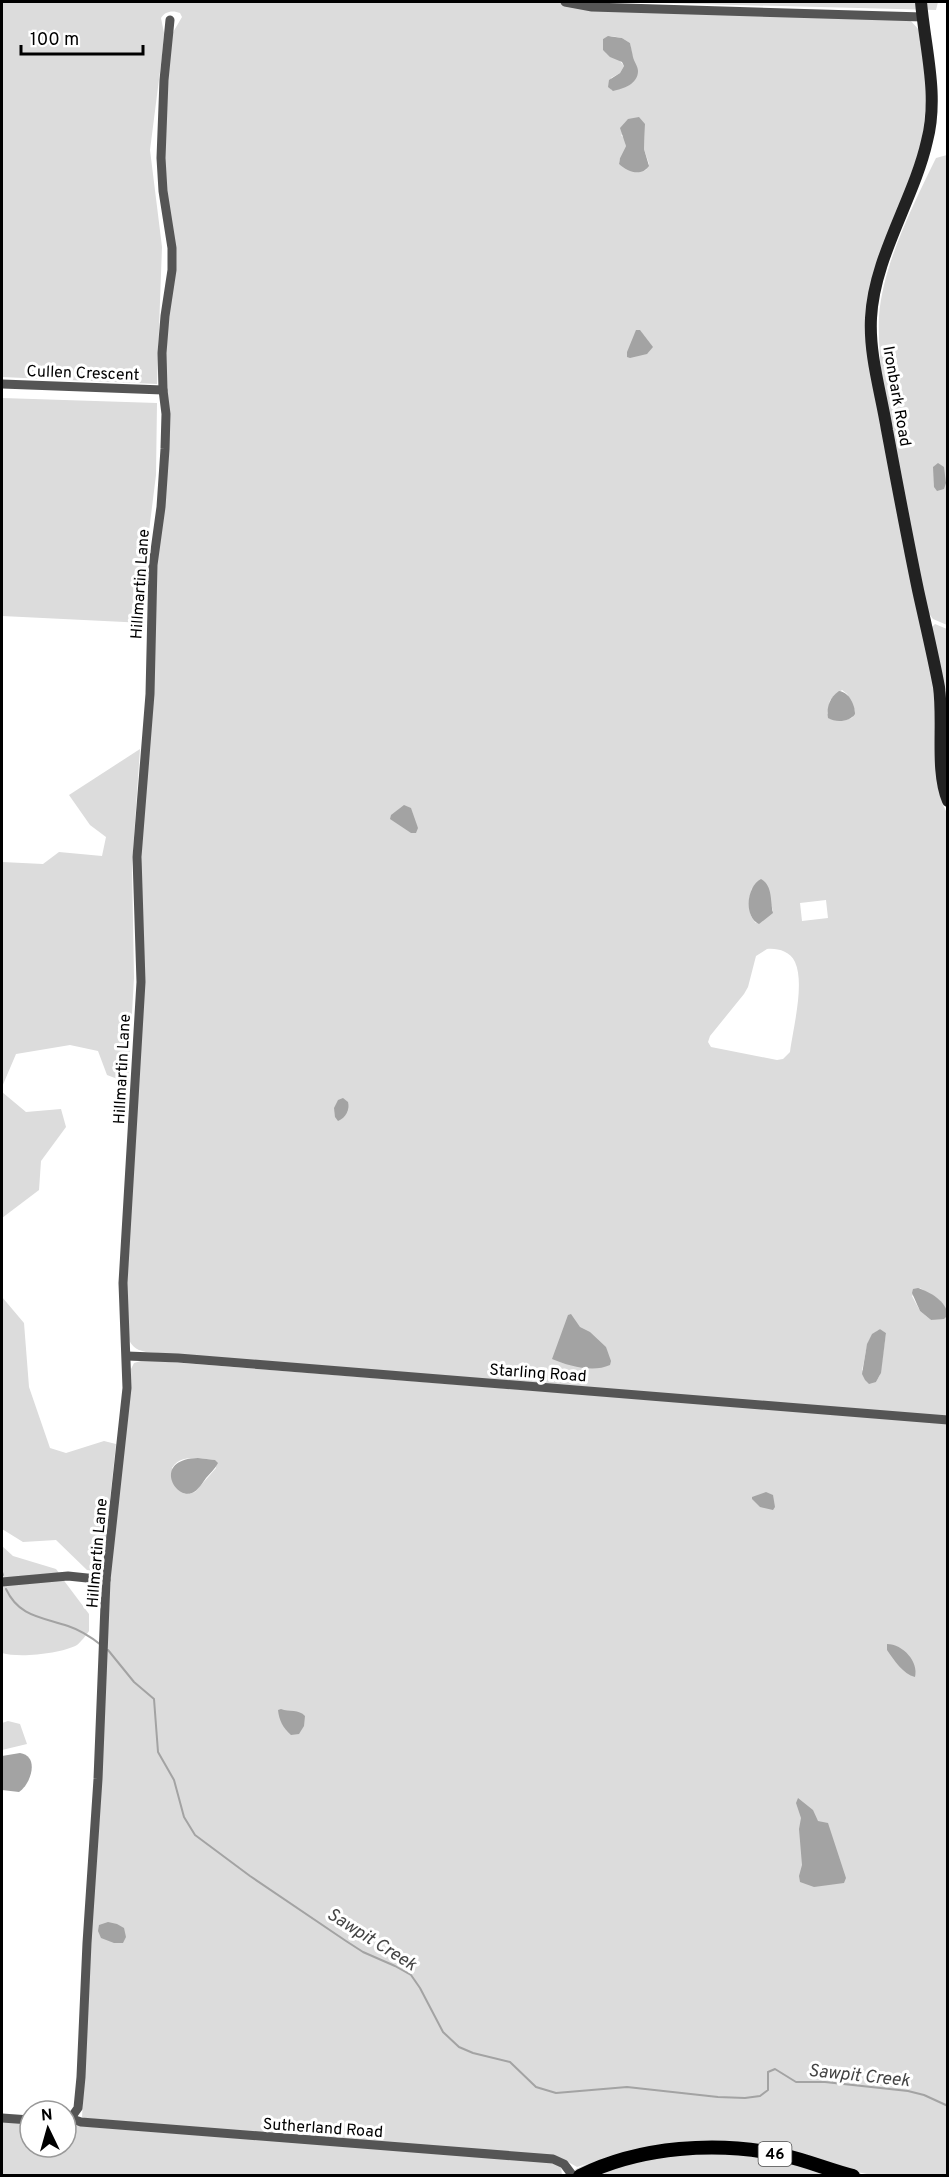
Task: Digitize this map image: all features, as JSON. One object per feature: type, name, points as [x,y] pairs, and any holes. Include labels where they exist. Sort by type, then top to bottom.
[{"type":"main road","name":"46","points":[[580,2175],[634,2155],[695,2149],[762,2151],[853,2175]]},
{"type":"street","points":[[565,2],[592,7],[923,17]]},
{"type":"street","name":"Ironbark Road","points":[[921,2],[931,78],[930,127],[922,158],[880,273],[872,309],[871,329],[873,357],[939,687],[942,724],[941,771],[948,801]]},
{"type":"street","name":"Hillmartin Lane","points":[[78,2108],[104,1653],[106,1580],[126,1406],[124,1263],[141,982],[137,857],[150,694],[153,565],[161,507],[165,449],[164,329],[172,270],[171,240],[161,168],[164,80],[170,20]]},
{"type":"street","name":"Cullen Crescent","points":[[2,384],[163,390]]},
{"type":"street","name":"Starling Road","points":[[127,1356],[178,1358],[948,1420]]},
{"type":"street","points":[[2,1582],[68,1576],[106,1580]]},
{"type":"street","points":[[2,2118],[18,2119]]},
{"type":"street","name":"Sutherland Road","points":[[78,2122],[553,2159],[564,2164],[573,2175]]},
{"type":"shaded area","points":[[2,2],[558,2],[567,5],[910,20],[920,31],[927,96],[922,142],[867,304],[934,684],[942,803],[947,813],[947,1311],[939,1300],[920,1288],[912,1296],[920,1311],[931,1320],[947,1315],[947,1417],[146,1352],[134,1347],[128,1338],[126,1314],[141,864],[167,327],[174,279],[164,172],[166,90],[172,34],[182,17],[180,13],[169,12],[161,18],[164,33],[150,150],[162,247],[157,384],[2,377]],"holes":[[[611,36],[622,38],[630,43],[637,68],[634,78],[621,88],[611,90],[611,78],[620,73],[624,66],[603,39]],[[645,124],[644,149],[649,164],[646,170],[637,172],[619,164],[626,146],[625,139],[621,135]],[[842,690],[847,694],[855,711],[852,718],[841,721],[827,714],[830,700]],[[752,888],[770,901],[773,911],[756,923],[750,911]],[[826,900],[828,918],[802,921],[800,903]],[[767,949],[775,949],[793,958],[798,971],[799,994],[790,1052],[783,1059],[777,1060],[711,1047],[708,1042],[710,1036],[748,987],[756,956]],[[880,1329],[886,1333],[880,1375],[876,1382],[862,1370],[871,1337]]]},
{"type":"shaded area","points":[[620,2],[938,2],[936,10]]},
{"type":"shaded area","points":[[608,36],[622,38],[630,43],[638,71],[633,83],[613,91],[608,87],[609,80],[620,73],[624,66],[622,62],[610,57],[603,50],[603,39]]},
{"type":"shaded area","points":[[639,117],[645,124],[644,149],[649,166],[642,171],[634,172],[619,164],[626,146],[620,128],[628,119]]},
{"type":"shaded area","points":[[947,155],[947,625],[933,619],[927,611],[881,372],[879,316],[886,276],[900,235],[936,158]]},
{"type":"shaded area","points":[[636,330],[640,330],[653,347],[647,354],[630,358],[627,357],[627,352]]},
{"type":"shaded area","points":[[2,398],[157,403],[156,475],[146,555],[145,623],[2,616]]},
{"type":"shaded area","points":[[938,463],[944,467],[946,483],[944,489],[937,491],[934,487],[933,467]]},
{"type":"shaded area","points":[[935,624],[947,629],[946,690],[943,689],[931,628]]},
{"type":"shaded area","points":[[839,691],[848,696],[853,703],[855,714],[850,719],[835,721],[828,718],[828,710],[833,696]]},
{"type":"shaded area","points":[[140,749],[132,866],[134,978],[128,1083],[107,1075],[98,1051],[70,1045],[16,1054],[2,1087],[2,862],[43,864],[59,852],[102,856],[106,837],[90,825],[69,795]]},
{"type":"shaded area","points":[[404,805],[411,808],[418,828],[416,833],[411,833],[390,819],[391,815]]},
{"type":"shaded area","points":[[761,879],[768,886],[773,913],[759,924],[751,915],[749,901],[753,888]]},
{"type":"shaded area","points":[[2,1092],[26,1112],[61,1109],[66,1127],[41,1161],[39,1190],[2,1218]]},
{"type":"shaded area","points":[[343,1098],[348,1102],[348,1110],[345,1116],[338,1121],[334,1108],[338,1100]]},
{"type":"shaded area","points":[[918,1288],[941,1301],[948,1315],[944,1319],[931,1320],[920,1311],[912,1293],[913,1289]]},
{"type":"shaded area","points":[[2,1297],[24,1323],[29,1387],[50,1448],[66,1453],[104,1441],[116,1444],[102,1572],[87,1570],[56,1540],[23,1542],[2,1529]]},
{"type":"shaded area","points":[[571,1314],[580,1327],[590,1332],[606,1347],[611,1361],[610,1365],[589,1368],[573,1366],[552,1359],[568,1315]]},
{"type":"shaded area","points":[[880,1329],[886,1333],[881,1373],[876,1382],[869,1384],[862,1374],[867,1344],[872,1334]]},
{"type":"shaded area","points":[[144,1360],[947,1423],[947,2175],[867,2174],[788,2152],[619,2154],[577,2167],[561,2158],[82,2118],[109,1574],[131,1369],[134,1363]],"holes":[[[198,1458],[215,1460],[216,1468],[195,1492],[188,1494],[172,1468],[180,1460]]]},
{"type":"shaded area","points":[[198,1458],[215,1460],[218,1463],[196,1491],[187,1494],[175,1486],[171,1472],[175,1465],[184,1460]]},
{"type":"shaded area","points":[[766,1492],[773,1495],[775,1507],[773,1510],[760,1507],[752,1499]]},
{"type":"shaded area","points":[[2,1546],[13,1556],[56,1569],[59,1573],[2,1580]]},
{"type":"shaded area","points":[[62,1578],[89,1614],[89,1631],[77,1645],[70,1648],[29,1655],[2,1653],[2,1585]]},
{"type":"shaded area","points":[[887,1644],[899,1647],[909,1655],[915,1666],[915,1677],[899,1666],[887,1650]]},
{"type":"shaded area","points":[[278,1710],[305,1716],[304,1726],[299,1734],[291,1735],[284,1727]]},
{"type":"shaded area","points":[[8,1721],[20,1724],[27,1744],[2,1750],[2,1723]]},
{"type":"shaded area","points":[[20,1753],[30,1759],[32,1765],[30,1777],[19,1792],[2,1790],[2,1756]]},
{"type":"shaded area","points":[[798,1798],[813,1810],[818,1821],[828,1823],[846,1878],[844,1883],[814,1887],[800,1882],[802,1865],[799,1829],[801,1818],[796,1803]]},
{"type":"shaded area","points":[[108,1922],[124,1928],[126,1937],[123,1943],[114,1943],[101,1938],[98,1931],[99,1925]]},
{"type":"shaded area","points":[[2,2121],[18,2122],[18,2159],[78,2159],[78,2126],[553,2162],[561,2166],[562,2176],[2,2175]]},
{"type":"shaded area","points":[[717,2153],[760,2156],[835,2176],[591,2176],[651,2157]]},
{"type":"waterway","name":"Sawpit Creek","points":[[6,1589],[11,1598],[24,1611],[68,1626],[101,1645]]},
{"type":"waterway","name":"Sawpit Creek","points":[[108,1650],[134,1682],[154,1699],[158,1752],[174,1780],[184,1817],[195,1835],[250,1876],[346,1941],[363,1952],[411,1975],[443,2032],[459,2047],[473,2053],[510,2062],[536,2087],[556,2093],[627,2087],[745,2098],[760,2096],[768,2090],[768,2072],[775,2069],[796,2082],[825,2082],[908,2091],[924,2095],[948,2106]]}]
